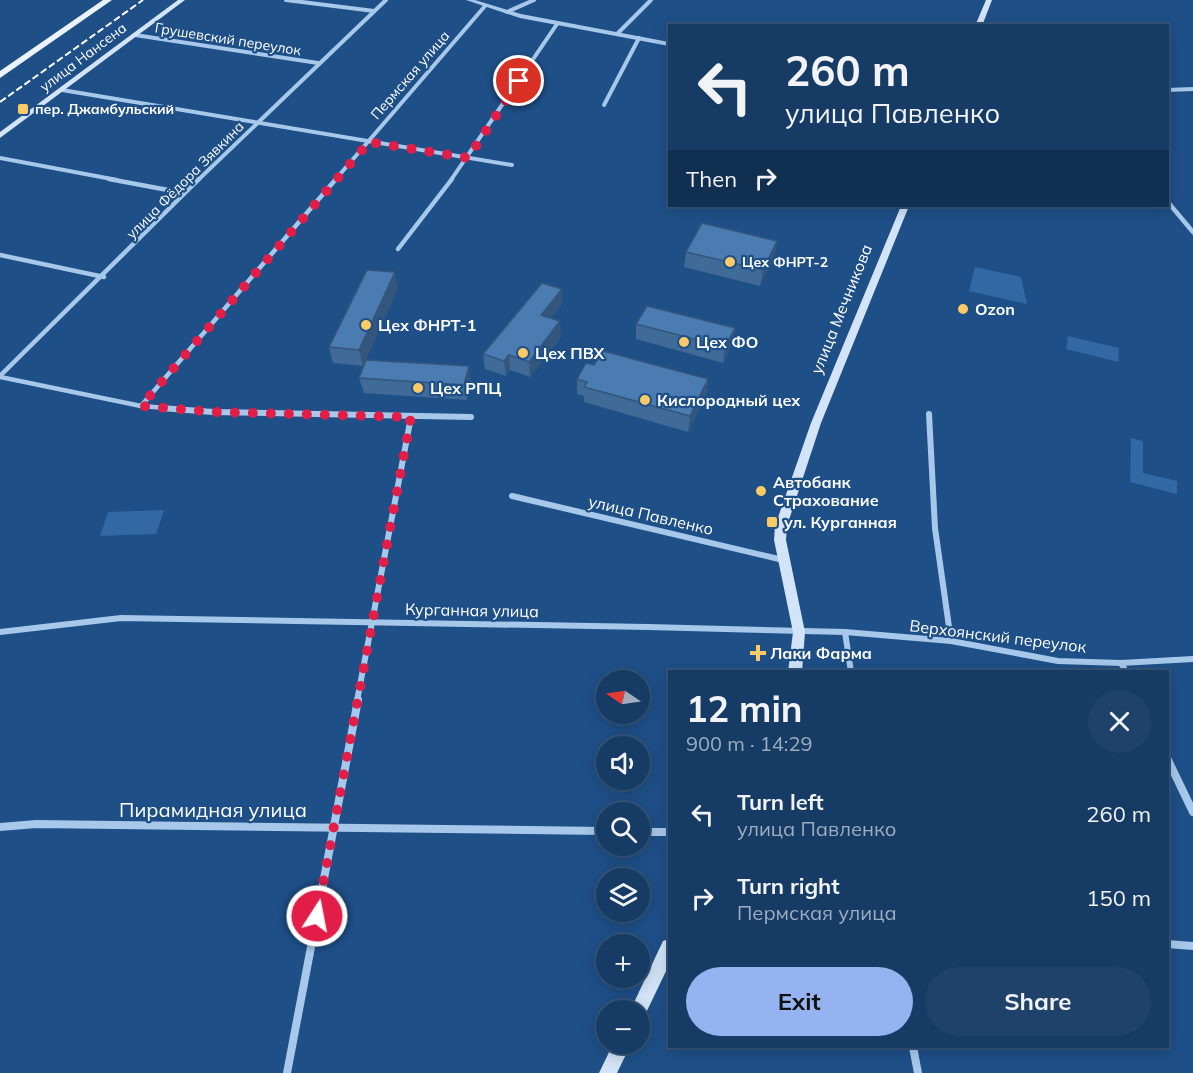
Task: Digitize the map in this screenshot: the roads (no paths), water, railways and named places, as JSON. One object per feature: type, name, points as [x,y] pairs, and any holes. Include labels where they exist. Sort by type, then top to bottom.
[{"type":"main road","name":"улица Нансена","points":[[0,75],[108,0]]},
{"type":"main road","name":"улица Нансена","points":[[0,136],[182,0]]},
{"type":"main road","points":[[979,24],[989,0]]},
{"type":"main road","name":"улица Мечникова","points":[[795,670],[800,632],[780,540],[784,515],[816,423],[905,207]]},
{"type":"main road","points":[[643,1000],[668,949]]},
{"type":"main road","points":[[608,1073],[617,1054]]},
{"type":"street","points":[[286,0],[374,11]]},
{"type":"street","points":[[319,4],[323,0]]},
{"type":"street","name":"улица Фёдора Зявкина","points":[[0,376],[104,277],[184,193],[386,0]]},
{"type":"street","points":[[470,0],[557,24],[668,44]]},
{"type":"street","points":[[507,12],[534,0]]},
{"type":"street","points":[[617,34],[651,0]]},
{"type":"street","name":"Пермская улица","points":[[141,406],[485,6]]},
{"type":"street","points":[[398,249],[468,158],[557,24]]},
{"type":"street","name":"Грушевский переулок","points":[[135,35],[318,63]]},
{"type":"street","points":[[604,105],[639,38]]},
{"type":"street","points":[[1169,90],[1193,89]]},
{"type":"street","points":[[62,90],[512,165]]},
{"type":"street","points":[[0,158],[184,193]]},
{"type":"street","points":[[1169,203],[1193,232]]},
{"type":"street","points":[[0,255],[104,277]]},
{"type":"street","points":[[0,376],[141,406],[213,412],[471,417]]},
{"type":"street","points":[[929,414],[935,528],[951,641]]},
{"type":"street","points":[[287,1073],[370,621],[411,417]]},
{"type":"street","name":"улица Павленко","points":[[512,496],[784,560]]},
{"type":"street","name":"Курганная улица","points":[[0,632],[120,618],[370,621],[800,632]]},
{"type":"street","name":"Верхоянский переулок","points":[[800,632],[845,632],[951,641],[1058,661],[1121,663],[1193,659]]},
{"type":"street","points":[[845,632],[851,670]]},
{"type":"street","points":[[1121,663],[1125,670]]},
{"type":"street","points":[[1169,762],[1193,812]]},
{"type":"street","name":"Пирамидная улица","points":[[0,827],[36,824],[596,831]]},
{"type":"street","points":[[650,832],[668,832]]},
{"type":"street","points":[[1169,944],[1193,946]]},
{"type":"street","points":[[912,1048],[918,1073]]},
{"type":"railway","points":[[0,102],[143,0]]},
{"type":"place","name":"пер. Джамбульский","points":[[23,109]]},
{"type":"place","name":"Цех ФНРТ-2","points":[[730,262]]},
{"type":"place","name":"Ozon","points":[[963,309]]},
{"type":"place","name":"Цех ФНРТ-1","points":[[366,325]]},
{"type":"place","name":"Цех ФО","points":[[684,342]]},
{"type":"place","name":"Цех ПВХ","points":[[523,353]]},
{"type":"place","name":"Цех РПЦ","points":[[418,388]]},
{"type":"place","name":"Кислородный цех","points":[[645,400]]},
{"type":"place","name":"Автобанк Страхование","points":[[761,491]]},
{"type":"place","name":"ул. Курганная","points":[[772,522]]},
{"type":"place","name":"Лаки Фарма","points":[[758,653]]}]
